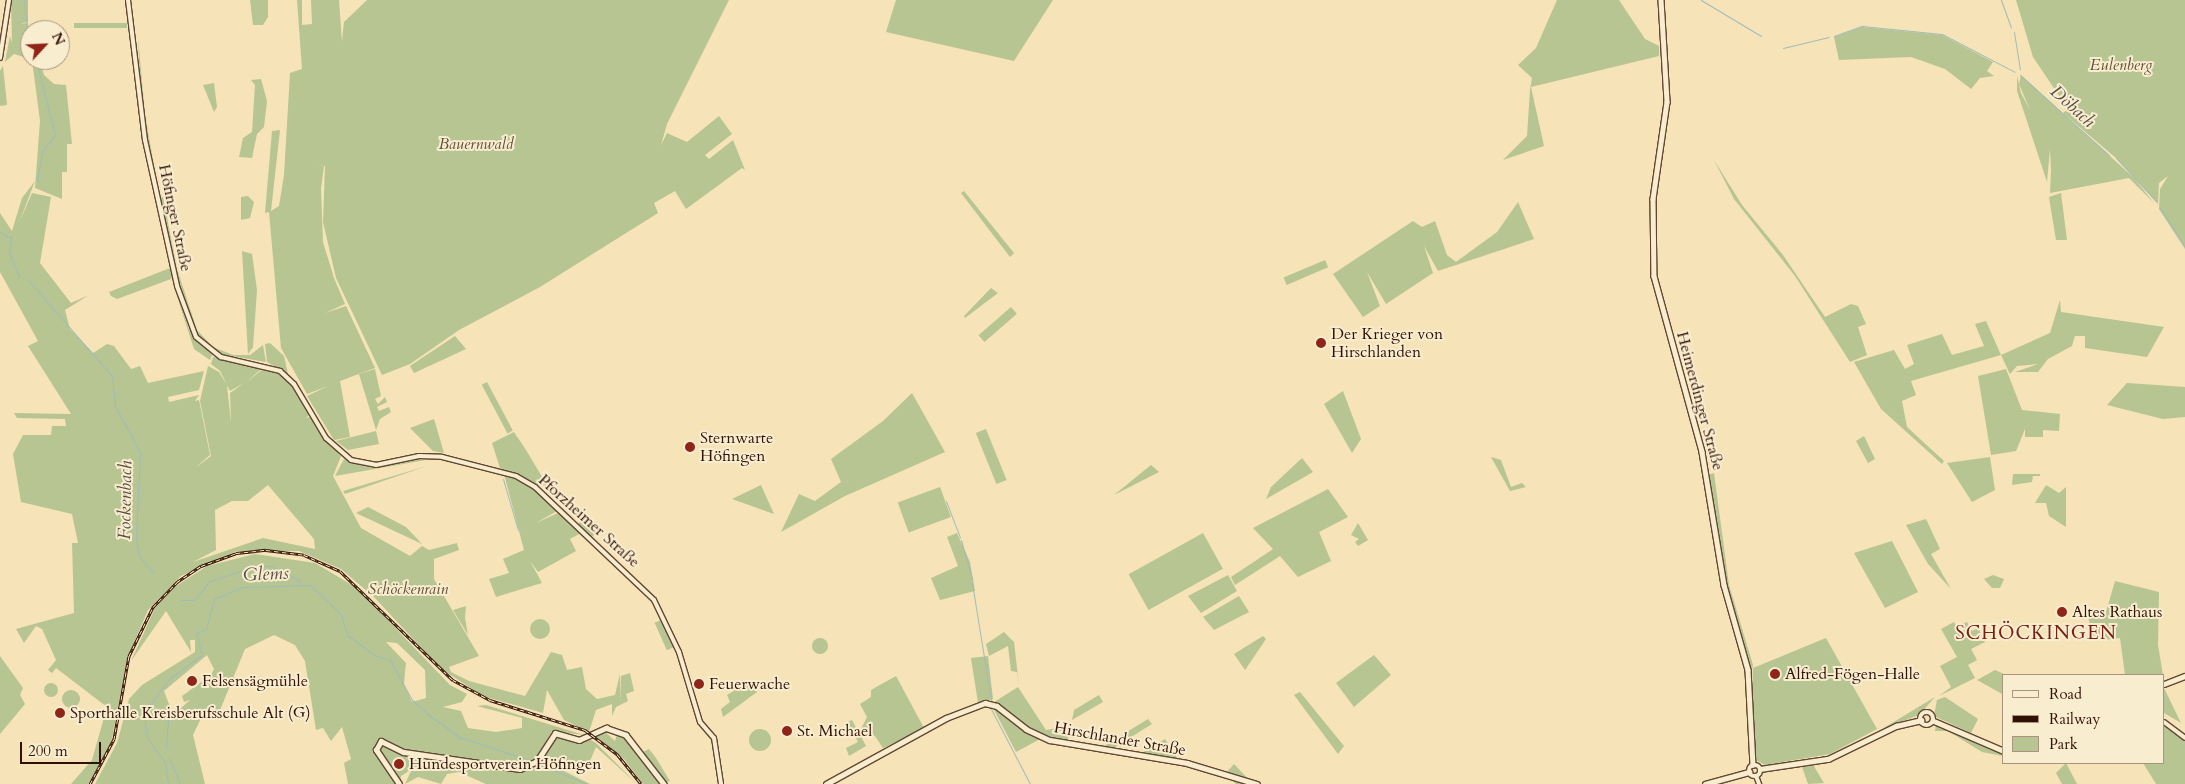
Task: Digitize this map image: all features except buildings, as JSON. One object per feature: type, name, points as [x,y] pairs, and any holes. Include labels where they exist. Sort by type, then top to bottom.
[{"type":"main road","name":"Heimerdinger Straße","points":[[1661,0],[1667,102],[1653,200],[1654,276],[1702,452],[1724,585],[1748,670],[1753,765]]},
{"type":"main road","points":[[2165,684],[2185,676]]},
{"type":"main road","name":"Hirschlander Straße","points":[[826,784],[946,718],[988,703],[1050,740],[1187,763],[1257,784]]},
{"type":"main road","points":[[1750,772],[1753,765],[1760,770],[1828,759],[1896,726],[1920,720],[1929,713],[1934,720],[2002,749]]},
{"type":"main road","points":[[1920,720],[1927,726],[1934,720]]},
{"type":"main road","points":[[399,784],[376,750],[381,741],[399,750],[460,763],[524,768],[536,761],[555,733],[579,740],[597,729],[612,728],[632,742],[664,784]]},
{"type":"main road","points":[[1705,784],[1750,772],[1756,776],[1760,770]]},
{"type":"street","points":[[0,58],[9,0]]},
{"type":"street","name":"Höfinger Straße","points":[[128,0],[145,140],[184,309],[196,337],[208,350],[228,359],[254,362],[280,371],[287,376]]},
{"type":"street","name":"Pforzheimer Straße","points":[[287,376],[326,438],[345,456],[376,465],[419,456],[442,457],[522,479],[635,579],[658,607],[679,652],[700,722],[714,738],[721,784]]},
{"type":"street","points":[[2165,723],[2185,738]]},
{"type":"street","points":[[1756,776],[1759,784]]},
{"type":"green space","points":[[11,0],[28,0],[28,20],[20,20],[20,56],[14,54],[5,62],[10,36],[12,43]]},
{"type":"green space","points":[[250,0],[268,0],[268,17],[263,25],[253,25]]},
{"type":"green space","name":"Bauernwald","points":[[297,0],[302,0],[302,25],[312,24],[311,0],[339,0],[342,41],[344,22],[367,0],[729,0],[667,124],[661,145],[667,133],[687,142],[719,116],[732,134],[705,155],[709,159],[733,140],[745,170],[742,168],[686,209],[675,191],[654,203],[658,213],[540,287],[459,330],[410,364],[382,375],[336,278],[323,222],[325,166],[316,164],[324,166],[321,189],[323,242],[334,278],[345,304],[325,313],[346,306],[375,368],[340,381],[350,437],[334,440],[307,396],[328,386],[307,394],[281,348],[269,212],[265,213],[272,131],[280,130],[271,211],[279,206],[284,175],[290,73],[302,69]]},
{"type":"green space","points":[[896,0],[1053,0],[1014,61],[886,32]]},
{"type":"green space","points":[[1557,0],[1619,0],[1645,39],[1659,46],[1659,56],[1531,87],[1544,146],[1503,160],[1527,136],[1530,90],[1532,78],[1518,65],[1536,48]]},
{"type":"green space","name":"Eulenberg","points":[[2016,0],[2185,0],[2185,249],[2159,209],[2160,189],[2168,176],[2159,183],[2158,204],[2116,158],[2063,113],[2068,109],[2033,57]]},
{"type":"green space","points":[[74,23],[127,23],[127,28],[74,28]]},
{"type":"green space","points":[[1862,27],[1942,35],[1993,62],[1987,71],[1994,76],[1980,78],[1971,89],[1945,69],[1911,57],[1839,60],[1834,37]]},
{"type":"green space","points":[[138,37],[145,114],[159,194],[141,102]]},
{"type":"green space","points":[[3,66],[7,105],[0,106],[0,71]]},
{"type":"green space","points":[[33,70],[43,70],[44,75],[54,84],[66,85],[72,144],[67,144],[67,172],[62,172],[62,199],[35,188],[40,121]]},
{"type":"green space","points":[[2021,75],[2134,178],[2154,203],[2129,178],[2050,193],[2050,149],[2047,182],[2017,91],[2017,76],[2021,93],[2030,110],[2019,84]]},
{"type":"green space","points":[[261,79],[267,101],[264,127],[257,134],[252,158],[239,157],[243,138],[252,132],[255,85],[251,80]]},
{"type":"green space","points":[[214,83],[217,107],[214,112],[203,85]]},
{"type":"green space","points":[[1714,160],[1742,205],[1783,255],[1825,317],[1851,304],[1858,306],[1866,324],[1858,327],[1867,355],[1850,362],[1795,276],[1734,199]]},
{"type":"green space","name":"Schöckenrain","points":[[35,181],[19,223],[32,193],[51,197],[40,263],[71,303],[89,295],[65,310],[70,329],[93,353],[107,344],[114,346],[131,369],[140,366],[148,383],[204,371],[199,390],[168,397],[169,402],[199,395],[195,401],[199,400],[210,455],[195,468],[211,456],[200,401],[208,366],[219,372],[227,385],[220,371],[211,364],[213,357],[265,366],[246,382],[266,367],[273,369],[291,384],[309,415],[306,418],[310,417],[341,456],[333,476],[361,528],[410,556],[422,546],[429,550],[457,543],[459,550],[434,559],[434,579],[479,656],[449,667],[451,672],[469,681],[525,696],[551,652],[562,655],[567,670],[582,667],[586,689],[597,699],[615,695],[620,674],[620,703],[621,676],[630,673],[634,691],[626,694],[628,701],[616,707],[612,716],[612,704],[596,710],[589,732],[564,720],[547,690],[543,713],[483,696],[440,668],[374,597],[341,569],[299,551],[237,551],[181,576],[148,610],[127,659],[111,744],[88,784],[71,784],[92,760],[107,707],[56,668],[52,673],[48,670],[56,660],[42,629],[36,626],[24,643],[16,629],[74,613],[72,543],[78,543],[72,514],[21,502],[13,454],[23,435],[51,435],[52,426],[66,426],[65,419],[17,418],[14,413],[71,414],[28,346],[38,341],[0,272],[0,213],[12,231],[22,198]],"holes":[[[244,383],[230,393],[231,423],[227,385],[230,391]],[[268,485],[314,539],[315,549],[263,538],[193,562],[216,550],[215,510],[232,501],[248,501]]]},
{"type":"green space","points":[[964,191],[1014,253],[1010,257],[961,193]]},
{"type":"green space","points":[[2061,193],[2067,240],[2056,240],[2049,197]]},
{"type":"green space","points":[[248,196],[254,202],[250,218],[241,220],[241,197]]},
{"type":"green space","points":[[163,197],[177,269],[197,330],[213,347],[233,355],[250,355],[263,345],[266,362],[220,354],[198,336],[179,286],[159,198]]},
{"type":"green space","points":[[1518,202],[1534,239],[1438,271],[1424,246],[1433,273],[1386,304],[1367,272],[1380,306],[1363,317],[1333,274],[1413,221],[1422,227],[1435,221],[1447,255],[1456,262],[1497,232]]},
{"type":"green space","points":[[242,251],[252,254],[257,290],[253,347],[248,354]]},
{"type":"green space","points":[[169,258],[173,276],[171,279],[117,299],[111,296],[109,292],[170,268]]},
{"type":"green space","points":[[1325,260],[1328,267],[1287,285],[1284,278]]},
{"type":"green space","points":[[172,281],[189,329],[212,355],[210,360],[194,349]]},
{"type":"green space","points":[[991,288],[998,293],[965,318],[964,316]]},
{"type":"green space","points":[[2060,300],[2061,312],[2164,327],[2147,357],[2085,348],[2085,336],[2075,336],[2072,346],[2048,359],[2038,372],[2015,372],[2038,364],[2017,366],[2010,374],[2001,355],[2050,333]]},
{"type":"green space","points":[[1011,307],[1017,314],[984,342],[979,335]]},
{"type":"green space","points":[[1986,321],[2001,355],[1911,381],[1916,395],[1902,401],[1907,427],[1944,461],[1942,464],[1881,409],[1854,362],[1894,350],[1905,369],[1914,364],[1907,345],[1942,334],[1952,355],[1984,346],[1975,324]]},
{"type":"green space","points":[[455,336],[466,349],[414,373],[410,366]]},
{"type":"green space","points":[[270,343],[284,356],[288,374],[267,362],[265,344]]},
{"type":"green space","points":[[375,369],[381,396],[375,399],[378,404],[385,397],[387,402],[377,407],[379,411],[389,407],[391,412],[380,419],[376,430],[359,374]]},
{"type":"green space","points":[[2006,369],[2022,410],[2060,414],[2059,431],[2043,430],[2043,437],[2025,437],[2025,429],[2016,451],[1991,455],[1978,376]]},
{"type":"green space","points":[[487,382],[513,431],[508,433],[482,385]]},
{"type":"green space","points":[[2127,383],[2185,387],[2185,417],[2163,419],[2107,405]]},
{"type":"green space","points":[[1343,391],[1361,439],[1352,453],[1324,404]]},
{"type":"green space","points":[[912,393],[945,452],[845,496],[781,532],[799,494],[815,501],[841,482],[831,459],[883,421]]},
{"type":"green space","points":[[434,419],[444,453],[433,451],[410,428]]},
{"type":"green space","points":[[986,429],[1007,480],[996,484],[976,433]]},
{"type":"green space","points":[[376,431],[379,444],[348,450],[336,441]]},
{"type":"green space","points":[[514,432],[547,485],[542,487],[500,468],[492,443]]},
{"type":"green space","points":[[1864,436],[1875,459],[1868,463],[1856,441]]},
{"type":"green space","points":[[1491,457],[1501,460],[1511,487],[1522,483],[1526,487],[1510,491]]},
{"type":"green space","points":[[1990,457],[1995,490],[1972,502],[1947,463]]},
{"type":"green space","points":[[418,458],[426,460],[335,476],[344,459],[374,467]]},
{"type":"green space","points":[[1302,458],[1313,472],[1266,499],[1271,487]]},
{"type":"green space","points":[[1151,465],[1159,472],[1114,495]]},
{"type":"green space","points":[[427,466],[345,494],[343,491]]},
{"type":"green space","points":[[1714,473],[1729,585],[1753,665],[1750,677],[1726,593],[1708,475]]},
{"type":"green space","points":[[504,474],[531,486],[557,511],[536,523],[558,513],[581,533],[570,539],[576,551],[538,572],[530,561],[542,583],[496,597],[489,579],[509,573],[503,559],[524,550]]},
{"type":"green space","points":[[2013,474],[2040,474],[2040,476],[2033,476],[2032,482],[2012,485]]},
{"type":"green space","points":[[761,485],[774,514],[732,499]]},
{"type":"green space","points":[[2046,485],[2059,493],[2066,487],[2066,527],[2049,516],[2046,503],[2035,503]]},
{"type":"green space","points":[[940,487],[951,517],[909,532],[898,502]]},
{"type":"green space","points":[[1328,489],[1348,517],[1319,532],[1331,561],[1298,577],[1280,556],[1235,585],[1231,577],[1273,549],[1253,528]]},
{"type":"green space","points":[[368,507],[406,527],[422,544],[356,513]]},
{"type":"green space","points":[[587,518],[590,523],[595,522],[603,530],[591,537],[577,524]]},
{"type":"green space","points":[[1926,519],[1940,549],[1931,554],[1951,589],[1928,564],[1906,525]]},
{"type":"green space","points":[[1358,523],[1368,540],[1358,546],[1355,542],[1359,539],[1351,535]]},
{"type":"green space","points":[[957,533],[970,562],[975,591],[940,600],[931,578],[958,566],[947,537]]},
{"type":"green space","points":[[1203,533],[1223,569],[1149,610],[1129,574]]},
{"type":"green space","points":[[1892,541],[1918,592],[1885,608],[1854,553]]},
{"type":"green space","points":[[255,554],[315,563],[357,588],[450,685],[467,694],[462,702],[443,707],[461,711],[468,728],[496,732],[522,728],[522,718],[477,706],[486,705],[584,735],[552,731],[537,757],[523,767],[402,750],[381,739],[374,749],[397,784],[348,784],[344,763],[351,759],[342,727],[331,741],[323,728],[316,730],[305,661],[295,645],[274,635],[245,649],[218,715],[205,710],[193,735],[205,784],[95,784],[117,743],[129,699],[142,685],[195,652],[195,640],[190,640],[191,652],[166,611],[131,661],[155,608],[173,588],[207,566]],"holes":[[[386,642],[397,643],[425,670],[426,698],[412,702],[404,684],[406,663]],[[207,655],[214,669],[211,675],[182,696],[184,702],[190,700],[173,715],[164,691]]]},
{"type":"green space","points":[[1228,575],[1237,591],[1201,613],[1188,596]]},
{"type":"green space","points":[[1993,575],[2004,579],[2000,588],[1992,588],[1984,579]]},
{"type":"green space","points":[[2115,581],[2159,592],[2158,645],[2163,674],[2125,674],[2120,638],[2095,641],[2085,607],[2106,612]]},
{"type":"green space","points":[[1239,596],[1249,612],[1214,630],[1203,617]]},
{"type":"green space","points":[[466,606],[465,618],[468,635],[453,610]]},
{"type":"green space","points":[[540,619],[547,622],[550,629],[547,636],[540,639],[533,636],[530,629],[533,622]]},
{"type":"green space","points":[[661,620],[673,647],[667,650],[655,623]]},
{"type":"green space","points":[[1954,622],[1957,627],[1967,622],[1972,631],[1978,628],[1985,642],[1971,649],[1977,660],[1968,665],[1975,678],[1939,696],[1951,687],[1940,666],[1957,657],[1941,629]]},
{"type":"green space","points":[[1004,632],[1014,642],[1019,685],[1017,672],[1011,671],[1008,646],[989,656],[986,644]]},
{"type":"green space","points":[[1263,636],[1266,639],[1245,670],[1234,654]]},
{"type":"green space","points":[[817,638],[823,638],[828,643],[826,652],[817,654],[812,649],[812,643]]},
{"type":"green space","points":[[1826,638],[1877,729],[1830,754],[1765,765],[1754,759],[1750,742],[1753,668]]},
{"type":"green space","points":[[1374,655],[1391,675],[1354,707],[1336,683]]},
{"type":"green space","points":[[0,656],[23,688],[20,695],[25,704],[0,734]]},
{"type":"green space","points":[[988,656],[993,699],[978,703],[971,658]]},
{"type":"green space","points":[[1995,670],[2004,674],[2002,674],[2002,694],[1977,680]]},
{"type":"green space","points":[[896,676],[924,728],[883,748],[875,736],[868,738],[862,727],[867,717],[860,704],[871,697],[871,690]]},
{"type":"green space","points":[[750,681],[757,692],[723,717],[721,709],[730,702],[727,695]]},
{"type":"green space","points":[[48,683],[54,683],[58,690],[54,697],[48,697],[44,693],[44,687]]},
{"type":"green space","points":[[1018,687],[1046,730],[1070,726],[1067,744],[1042,738],[1016,752],[991,704]]},
{"type":"green space","points":[[71,690],[77,693],[80,699],[77,705],[71,708],[65,705],[62,699],[65,693]]},
{"type":"green space","points":[[2165,690],[2181,723],[2165,714]]},
{"type":"green space","points":[[1300,692],[1344,746],[1338,754],[1294,695]]},
{"type":"green space","points":[[1099,695],[1103,702],[1072,720],[1074,710]]},
{"type":"green space","points":[[1935,697],[1919,715],[1882,729]]},
{"type":"green space","points":[[1945,697],[1978,719],[1971,733],[1934,716],[1937,700]]},
{"type":"green space","points":[[1148,719],[1152,724],[1107,752],[1096,751]]},
{"type":"green space","points":[[852,720],[866,746],[849,756],[846,748],[858,742],[847,722]]},
{"type":"green space","points":[[1936,724],[2002,751],[2002,756],[1982,752],[1948,731],[1935,731]]},
{"type":"green space","points":[[2165,725],[2185,740],[2185,784],[2156,784],[2144,764],[2165,764]]},
{"type":"green space","points":[[760,729],[768,732],[771,740],[768,748],[760,751],[752,748],[749,740],[752,732]]},
{"type":"green space","points":[[603,730],[615,741],[617,734],[626,735],[664,784],[643,784],[624,759],[593,734]]},
{"type":"green space","points":[[555,733],[576,740],[586,737],[596,743],[637,784],[596,747],[584,775],[540,757]]},
{"type":"green space","points":[[1165,739],[1180,762],[1137,756]]},
{"type":"green space","points":[[382,742],[425,760],[480,769],[521,772],[540,759],[590,784],[486,784],[459,772],[447,774],[441,784],[418,777],[405,784],[412,769],[401,776],[400,784],[379,752]]},
{"type":"green space","points":[[649,749],[670,781],[665,783],[643,752]]},
{"type":"green space","points":[[1234,764],[1252,783],[1257,784],[1236,784],[1225,774]]},
{"type":"green space","points":[[2067,764],[2077,784],[2062,784],[2056,773]]},
{"type":"green space","points":[[1814,765],[1824,783],[1808,784],[1802,767]]},
{"type":"waterway","name":"Fockenbach","points":[[24,0],[26,20]]},
{"type":"waterway","points":[[1701,0],[1761,36]]},
{"type":"waterway","name":"Döbach","points":[[2001,0],[2011,27]]},
{"type":"waterway","points":[[1834,36],[1862,26],[1942,34],[2015,72]]},
{"type":"waterway","name":"Döbach","points":[[2014,32],[2020,70]]},
{"type":"waterway","points":[[1783,48],[1829,37]]},
{"type":"waterway","name":"Fockenbach","points":[[37,181],[42,151],[55,135],[39,70]]},
{"type":"waterway","name":"Döbach","points":[[2020,75],[2109,155]]},
{"type":"waterway","name":"Döbach","points":[[2116,158],[2156,201]]},
{"type":"waterway","name":"Döbach","points":[[2160,208],[2185,247]]},
{"type":"waterway","points":[[0,232],[10,238]]},
{"type":"waterway","name":"Fockenbach","points":[[11,237],[9,252],[19,277]]},
{"type":"waterway","name":"Fockenbach","points":[[28,280],[112,376],[115,406],[140,452],[136,537],[139,556],[154,574]]},
{"type":"waterway","points":[[503,479],[518,530]]},
{"type":"waterway","points":[[946,501],[960,537]]},
{"type":"waterway","points":[[961,540],[972,579]]},
{"type":"waterway","name":"Fockenbach","points":[[180,600],[194,600],[210,581],[252,567],[270,566],[299,580],[301,586]]},
{"type":"waterway","points":[[972,583],[991,700]]},
{"type":"waterway","name":"Glems","points":[[168,784],[165,762],[147,738],[144,712],[170,678],[202,655],[196,633],[206,629],[214,599],[242,587],[310,585],[341,614],[347,635],[376,656],[390,660],[412,700],[429,715],[459,737],[531,761]]},
{"type":"waterway","points":[[990,707],[1030,784]]},
{"type":"waterway","points":[[166,748],[168,718]]},
{"type":"waterway","points":[[169,758],[180,784]]},
{"type":"waterway","name":"Glems","points":[[535,763],[587,784]]},
{"type":"railway","points":[[90,784],[114,739],[129,656],[153,607],[177,582],[201,566],[236,553],[266,550],[304,555],[340,571],[453,680],[490,700],[585,730],[617,754],[641,784]]},
{"type":"place","name":"Der Krieger von Hirschlanden","points":[[1321,343]]},
{"type":"place","name":"Sternwarte Höfingen","points":[[690,447]]},
{"type":"place","name":"Altes Rathaus","points":[[2062,612]]},
{"type":"place","name":"Alfred-Fögen-Halle","points":[[1775,674]]},
{"type":"place","name":"Felsensägmühle","points":[[192,681]]},
{"type":"place","name":"Feuerwache","points":[[699,684]]},
{"type":"place","name":"Sporthalle Kreisberufsschule Alt (G)","points":[[60,713]]},
{"type":"place","name":"St. Michael","points":[[787,731]]},
{"type":"place","name":"Hundesportverein Höfingen","points":[[399,764]]},
{"type":"district","name":"SCHÖCKINGEN","points":[[2036,634]]}]
